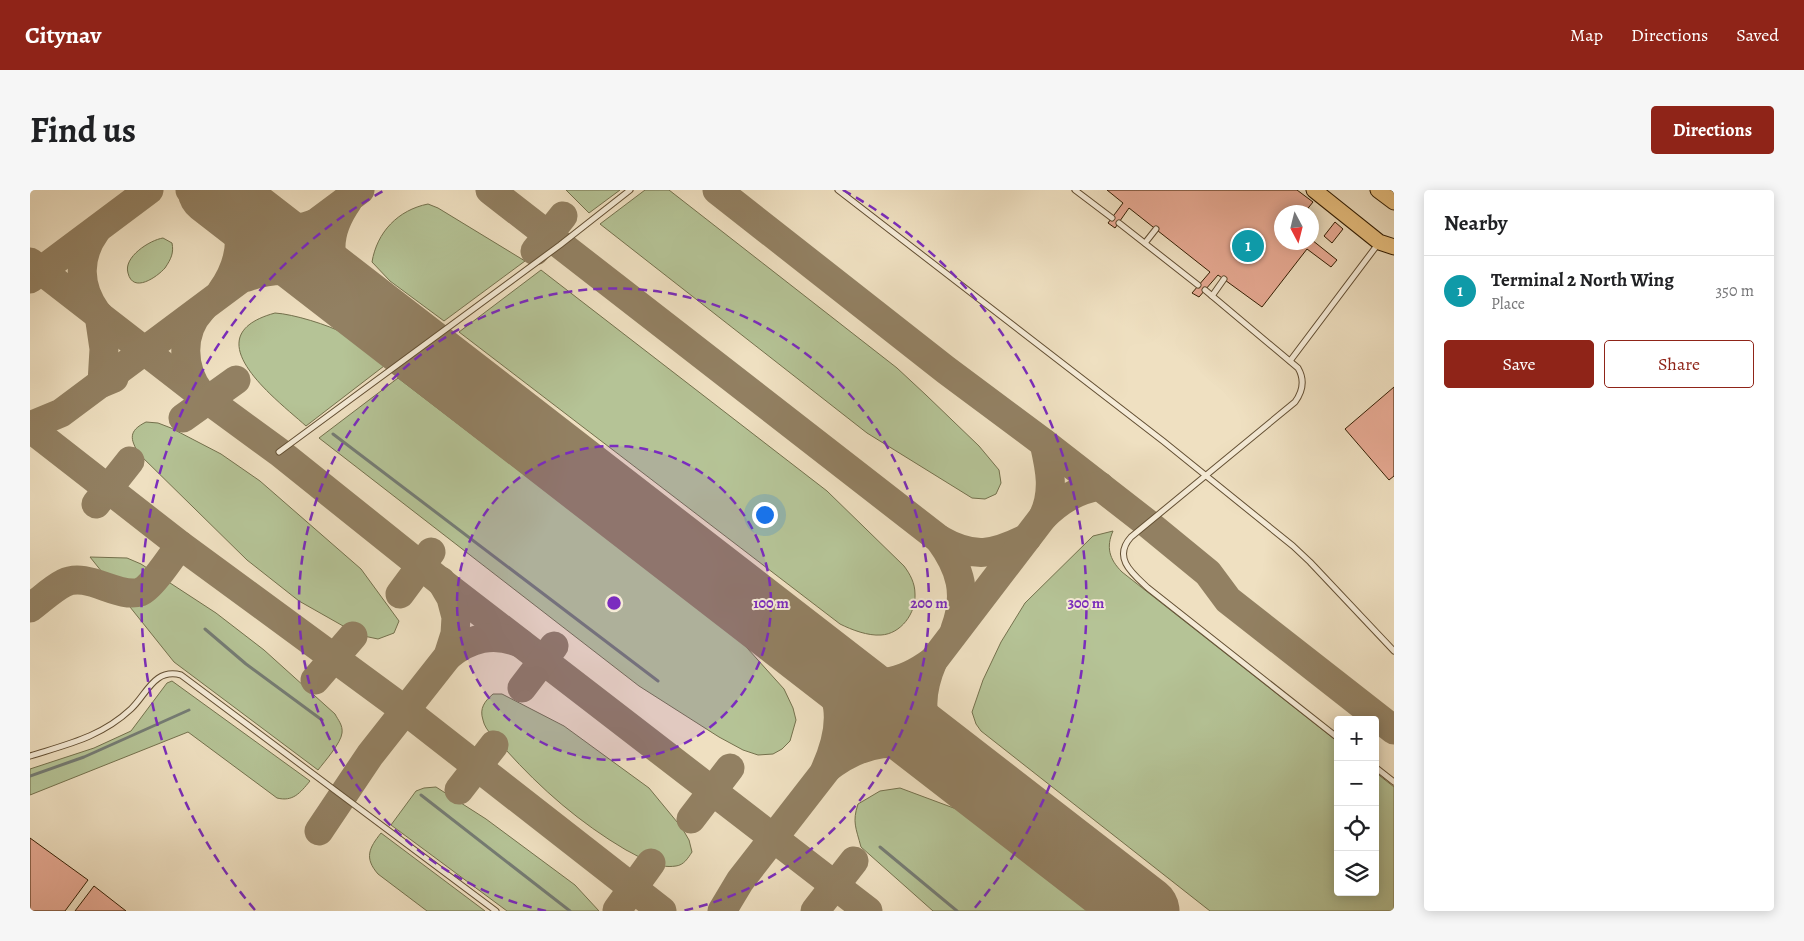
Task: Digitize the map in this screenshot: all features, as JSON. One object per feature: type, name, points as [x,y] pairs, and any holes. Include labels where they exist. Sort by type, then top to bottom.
[{"type":"main road","points":[[1314,190],[1387,240],[1394,247]]},
{"type":"main road","points":[[1329,190],[1388,236],[1387,240]]},
{"type":"main road","points":[[1378,190],[1394,202]]},
{"type":"lane","points":[[280,452],[560,245],[630,190]]},
{"type":"lane","points":[[838,190],[1164,441],[1293,546],[1394,651]]},
{"type":"lane","points":[[1074,190],[1083,192],[1112,218]]},
{"type":"lane","points":[[1119,223],[1198,285]]},
{"type":"lane","points":[[1144,243],[1156,229]]},
{"type":"lane","points":[[1290,361],[1345,286],[1387,240]]},
{"type":"lane","points":[[1212,296],[1224,280]]},
{"type":"lane","points":[[1205,290],[1298,368],[1302,374],[1302,390],[1298,397],[1126,542],[1124,550],[1126,566],[1148,588],[1334,735]]},
{"type":"lane","points":[[30,756],[93,736],[113,724],[132,708],[160,676],[167,674],[181,675],[496,911]]},
{"type":"lane","points":[[1379,770],[1394,782]]},
{"type":"green space","points":[[566,190],[620,190],[589,213]]},
{"type":"green space","points":[[645,190],[669,190],[897,368],[979,446],[999,470],[1001,483],[996,494],[985,499],[972,498],[867,433],[600,224]]},
{"type":"green space","points":[[428,204],[438,208],[525,261],[444,321],[390,281],[372,262],[379,241],[391,224],[407,211]]},
{"type":"green space","points":[[163,238],[172,243],[173,247],[167,265],[151,279],[140,283],[135,282],[128,273],[128,267],[133,255],[151,242]]},
{"type":"green space","points":[[541,270],[827,491],[904,566],[913,582],[915,601],[910,615],[901,627],[888,634],[871,635],[840,624],[459,332]]},
{"type":"green space","points":[[275,313],[321,324],[345,334],[384,366],[306,426],[261,384],[248,368],[240,352],[240,337],[251,323]]},
{"type":"green space","points":[[398,378],[739,639],[784,689],[793,708],[796,720],[790,741],[773,754],[758,755],[743,750],[719,737],[639,686],[319,438]]},
{"type":"green space","points":[[146,422],[158,423],[171,428],[221,454],[260,481],[361,569],[399,621],[394,633],[378,639],[359,635],[299,601],[247,560],[139,454],[132,436],[140,425]]},
{"type":"green space","points":[[1113,531],[1109,548],[1110,553],[1122,572],[1334,739],[1334,896],[1379,896],[1379,775],[1394,787],[1394,911],[1210,911],[981,731],[976,724],[972,712],[983,680],[1001,642],[1025,603],[1093,536]]},
{"type":"green space","points":[[90,557],[127,558],[141,564],[216,613],[264,650],[335,714],[342,728],[341,737],[318,770],[174,662]]},
{"type":"green space","points":[[172,681],[310,781],[296,796],[288,799],[277,798],[188,732],[30,795],[30,769],[94,748],[131,731],[167,683]]},
{"type":"green space","points":[[493,694],[502,694],[564,726],[649,788],[682,828],[689,840],[692,852],[687,859],[681,864],[669,867],[650,862],[609,840],[577,817],[533,778],[486,728],[482,716],[482,708]]},
{"type":"green space","points":[[436,787],[486,819],[575,885],[599,911],[507,911],[391,825],[416,791]]},
{"type":"green space","points":[[900,788],[959,810],[1089,911],[933,911],[861,847],[855,825],[858,804],[880,791]]},
{"type":"green space","points":[[381,833],[485,911],[427,911],[378,874],[371,863],[371,848]]},
{"type":"building","points":[[1107,190],[1297,190],[1313,202],[1311,205],[1274,205],[1274,250],[1306,250],[1262,307],[1218,275],[1199,297],[1192,293],[1210,272],[1129,208],[1115,228],[1108,223],[1123,203]]},
{"type":"building","points":[[1335,222],[1343,229],[1332,243],[1324,236]]},
{"type":"building","points":[[1319,246],[1337,260],[1331,267],[1308,250],[1319,250]]},
{"type":"building","points":[[1394,387],[1394,476],[1389,480],[1345,429]]},
{"type":"building","points":[[30,838],[88,880],[65,911],[30,911]]},
{"type":"building","points":[[94,886],[126,911],[75,911]]},
{"type":"waterway","points":[[333,434],[658,681]]},
{"type":"waterway","points":[[205,629],[246,664],[322,720]]},
{"type":"waterway","points":[[30,776],[84,757],[189,710]]},
{"type":"waterway","points":[[421,795],[570,911]]},
{"type":"waterway","points":[[880,847],[957,911]]},
{"type":"taxiway","points":[[30,279],[149,190]]},
{"type":"taxiway","points":[[190,190],[202,191],[221,197]]},
{"type":"taxiway","points":[[221,292],[227,284],[235,265],[239,246],[236,216],[227,190]]},
{"type":"taxiway","points":[[30,426],[61,413],[360,190]]},
{"type":"taxiway","points":[[490,190],[939,539]]},
{"type":"taxiway","points":[[717,190],[946,370],[1147,523],[1208,573],[1228,600],[1394,730]]},
{"type":"taxiway","points":[[348,201],[334,229],[331,243],[332,256],[341,280],[361,305]]},
{"type":"taxiway","points":[[535,251],[563,216]]},
{"type":"taxiway","points":[[252,220],[282,229],[305,227],[313,224]]},
{"type":"taxiway","points":[[96,231],[85,251],[82,272],[86,293],[97,313]]},
{"type":"taxiway","points":[[30,262],[208,400],[279,452],[440,581],[868,911]]},
{"type":"taxiway","points":[[247,277],[268,272],[289,271],[310,274],[330,281]]},
{"type":"taxiway","points":[[201,394],[194,384],[190,373],[186,351],[190,328],[202,309]]},
{"type":"taxiway","points":[[99,315],[104,349],[102,383],[114,378]]},
{"type":"taxiway","points":[[183,418],[236,380]]},
{"type":"taxiway","points":[[30,428],[180,545],[406,711],[662,911]]},
{"type":"taxiway","points":[[1043,517],[1047,508],[1050,489],[1044,443]]},
{"type":"taxiway","points":[[96,504],[130,461]]},
{"type":"taxiway","points":[[722,911],[740,881],[837,756],[852,739],[903,692],[933,661],[1043,517],[1069,497],[1084,490],[1100,486]]},
{"type":"taxiway","points":[[955,629],[961,604],[960,582],[953,561],[939,539],[963,550],[983,552],[1004,548],[1027,538]]},
{"type":"taxiway","points":[[30,608],[60,585],[73,580],[92,582],[122,592],[140,592],[150,585],[180,545]]},
{"type":"taxiway","points":[[400,594],[431,552]]},
{"type":"taxiway","points":[[319,831],[370,755],[448,656],[455,634],[456,617],[451,598],[441,581]]},
{"type":"taxiway","points":[[315,680],[353,636]]},
{"type":"taxiway","points":[[448,656],[465,645],[482,639],[500,638],[520,643]]},
{"type":"taxiway","points":[[522,688],[554,646]]},
{"type":"taxiway","points":[[809,650],[829,680],[838,707],[836,736],[825,770],[854,752],[882,744],[911,745],[944,755]]},
{"type":"taxiway","points":[[836,671],[862,681],[886,682],[909,676],[933,661],[925,686],[923,710],[929,733],[944,755]]},
{"type":"taxiway","points":[[459,790],[494,745]]},
{"type":"taxiway","points":[[691,819],[730,768]]},
{"type":"taxiway","points":[[815,911],[854,861]]},
{"type":"taxiway","points":[[617,910],[651,863]]},
{"type":"runway","points":[[213,190],[1144,911]]},
{"type":"place","name":"Terminal 2 North Wing","points":[[1248,246]]}]
